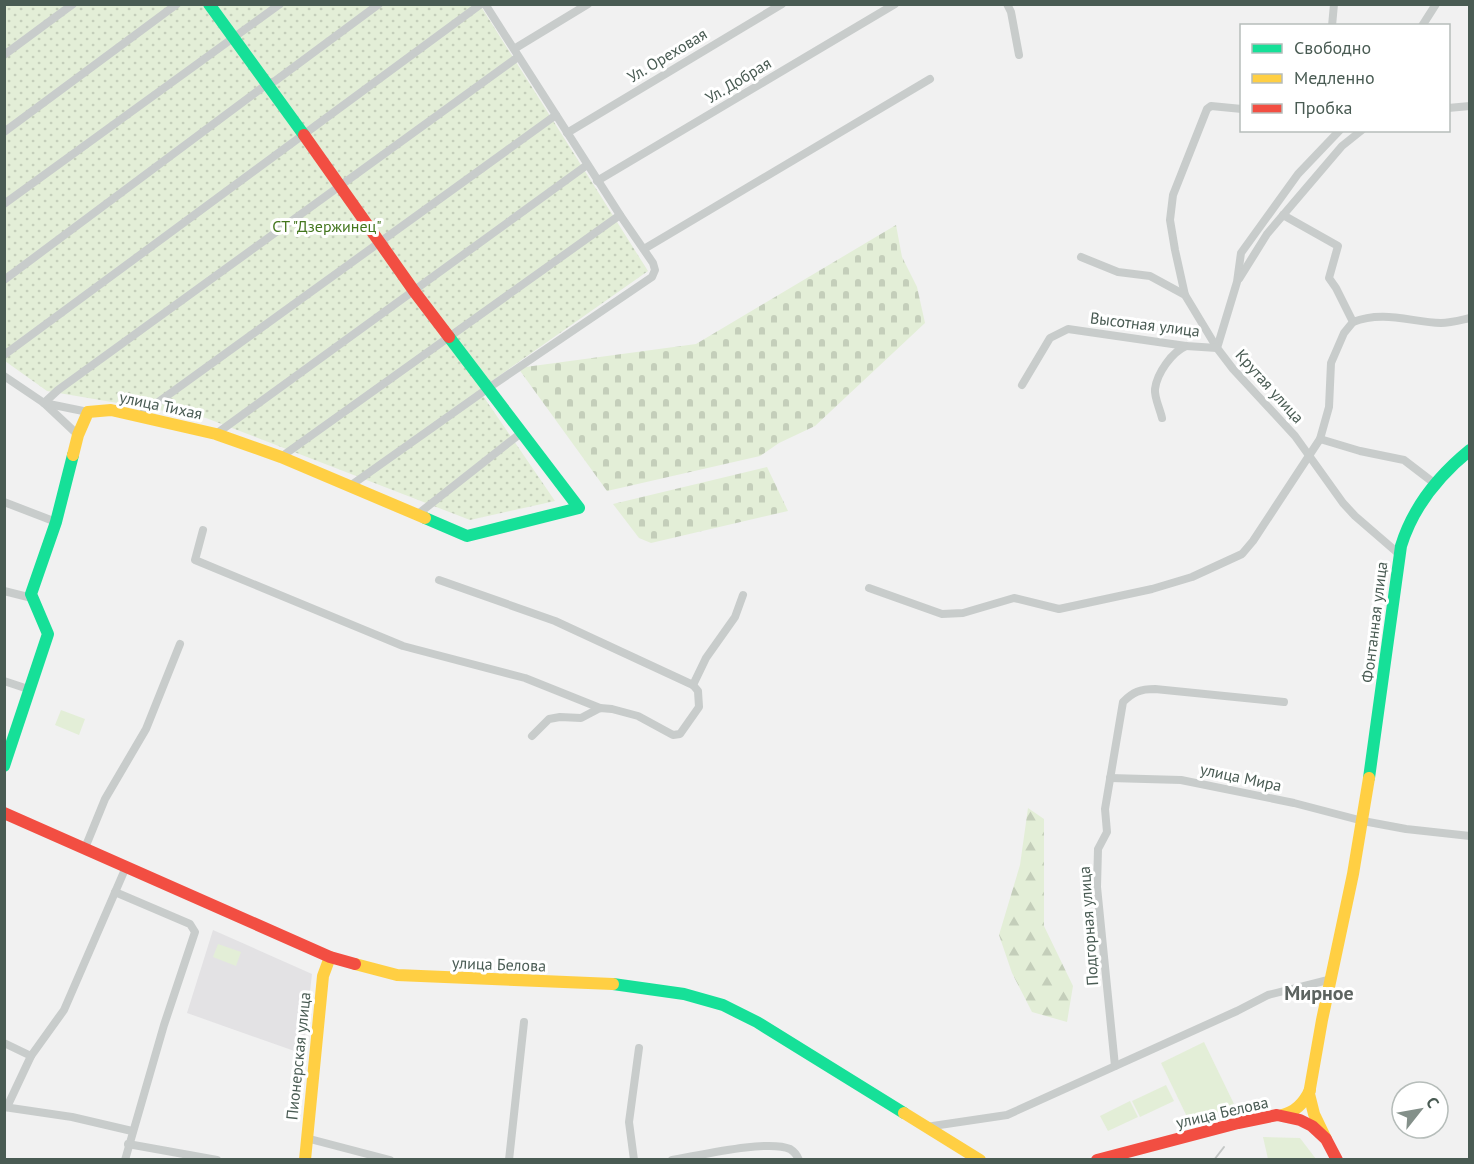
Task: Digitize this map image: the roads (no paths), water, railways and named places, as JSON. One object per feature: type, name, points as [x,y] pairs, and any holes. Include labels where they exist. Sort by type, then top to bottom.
[{"type":"main road","points":[[209,4],[341,185],[414,291],[521,433]]},
{"type":"main road","name":"улица Тихая","points":[[88,412],[111,410],[216,434],[281,457],[467,536],[579,508],[521,433]]},
{"type":"main road","points":[[4,766],[48,634],[47,624],[31,594],[56,522],[78,435],[88,412]]},
{"type":"main road","name":"Фонтанная улица","points":[[1310,1089],[1363,821],[1391,628],[1399,554],[1411,522],[1434,483],[1470,450]]},
{"type":"main road","name":"улица Белова","points":[[4,813],[330,957],[397,975],[610,984],[684,994],[723,1005],[757,1022],[980,1160]]},
{"type":"main road","name":"Пионерская улица","points":[[305,1160],[323,976],[330,957]]},
{"type":"main road","points":[[1277,1115],[1288,1114],[1299,1108],[1305,1102],[1310,1089]]},
{"type":"main road","points":[[1310,1089],[1311,1104],[1326,1139]]},
{"type":"main road","name":"улица Белова","points":[[1097,1160],[1277,1115],[1300,1120],[1312,1126],[1326,1139],[1337,1160]]},
{"type":"street","points":[[4,54],[73,4]]},
{"type":"street","points":[[4,132],[177,4]]},
{"type":"street","points":[[4,204],[280,4]]},
{"type":"street","points":[[4,280],[267,84],[275,81],[379,4]]},
{"type":"street","points":[[4,355],[483,4],[597,181],[655,266],[652,277],[350,486]]},
{"type":"street","points":[[44,403],[58,390],[341,185],[516,53],[588,4]]},
{"type":"street","name":"Ул. Ореховая","points":[[567,133],[783,4]]},
{"type":"street","name":"Ул. Добрая","points":[[597,181],[895,4]]},
{"type":"street","points":[[1007,4],[1011,12],[1019,54]]},
{"type":"street","points":[[1332,24],[1334,4]]},
{"type":"street","points":[[1423,24],[1436,4]]},
{"type":"street","points":[[644,249],[930,79]]},
{"type":"street","name":"Высотная улица","points":[[1217,348],[1185,295],[1170,220],[1173,195],[1207,110],[1211,106],[1240,109]]},
{"type":"street","points":[[1450,108],[1470,106]]},
{"type":"street","points":[[139,416],[556,115]]},
{"type":"street","name":"Крутая улица","points":[[1338,132],[1298,174],[1241,253],[1237,282],[1217,348],[1233,369],[1295,436],[1343,504],[1399,554]]},
{"type":"street","points":[[1237,282],[1267,234],[1342,146],[1360,132]]},
{"type":"street","points":[[1316,156],[1342,146]]},
{"type":"street","points":[[216,434],[587,165]]},
{"type":"street","points":[[281,457],[620,215]]},
{"type":"street","points":[[1283,215],[1338,246],[1329,278],[1353,322]]},
{"type":"street","points":[[1081,257],[1118,272],[1150,276],[1185,295]]},
{"type":"street","points":[[869,588],[942,614],[963,613],[1014,598],[1059,609],[1152,590],[1192,577],[1242,554],[1253,541],[1320,438],[1329,407],[1331,363],[1344,333],[1353,322],[1377,317],[1400,317],[1443,323],[1470,318]]},
{"type":"street","name":"Высотная улица","points":[[1022,385],[1050,338],[1068,329],[1186,346],[1217,348]]},
{"type":"street","points":[[1162,418],[1155,390],[1159,378],[1172,355],[1178,349],[1186,346]]},
{"type":"street","points":[[4,376],[44,403],[78,435]]},
{"type":"street","points":[[44,403],[88,412]]},
{"type":"street","points":[[418,514],[521,433]]},
{"type":"street","points":[[1320,438],[1360,451],[1404,460],[1434,483]]},
{"type":"street","points":[[4,502],[56,522]]},
{"type":"street","points":[[203,530],[195,560],[403,646],[525,678],[600,708],[638,716],[672,735],[678,736],[699,706],[698,691],[693,685],[555,621],[439,580]]},
{"type":"street","points":[[4,591],[32,598]]},
{"type":"street","points":[[693,685],[706,658],[735,617],[743,595]]},
{"type":"street","points":[[85,848],[105,799],[146,729],[180,644]]},
{"type":"street","points":[[4,681],[31,690]]},
{"type":"street","name":"Подгорная улица","points":[[1115,1066],[1097,887],[1098,849],[1107,832],[1105,809],[1123,702],[1131,693],[1155,689],[1284,702]]},
{"type":"street","points":[[532,735],[549,719],[581,718],[600,708]]},
{"type":"street","name":"улица Мира","points":[[1110,778],[1182,780],[1294,803],[1363,821],[1406,829],[1470,836]]},
{"type":"street","points":[[126,867],[64,1010],[31,1056],[6,1107],[72,1117],[132,1131]]},
{"type":"street","points":[[115,892],[190,924],[195,932],[128,1144],[125,1160]]},
{"type":"street","points":[[926,1127],[1007,1115],[1268,995],[1332,979]]},
{"type":"street","points":[[509,1160],[524,1022]]},
{"type":"street","points":[[4,1043],[31,1056]]},
{"type":"street","points":[[634,1160],[629,1122],[639,1048]]},
{"type":"street","points":[[306,1138],[390,1160]]},
{"type":"street","points":[[128,1144],[217,1160]]},
{"type":"street","points":[[672,1160],[759,1146],[786,1148],[795,1153],[799,1160]]},
{"type":"railway","points":[[1214,1160],[1224,1147]]},
{"type":"district","name":"Мирное","points":[[1319,993]]},
{"type":"park label","name":"СТ \"Дзержинец\"","points":[[327,226]]}]
